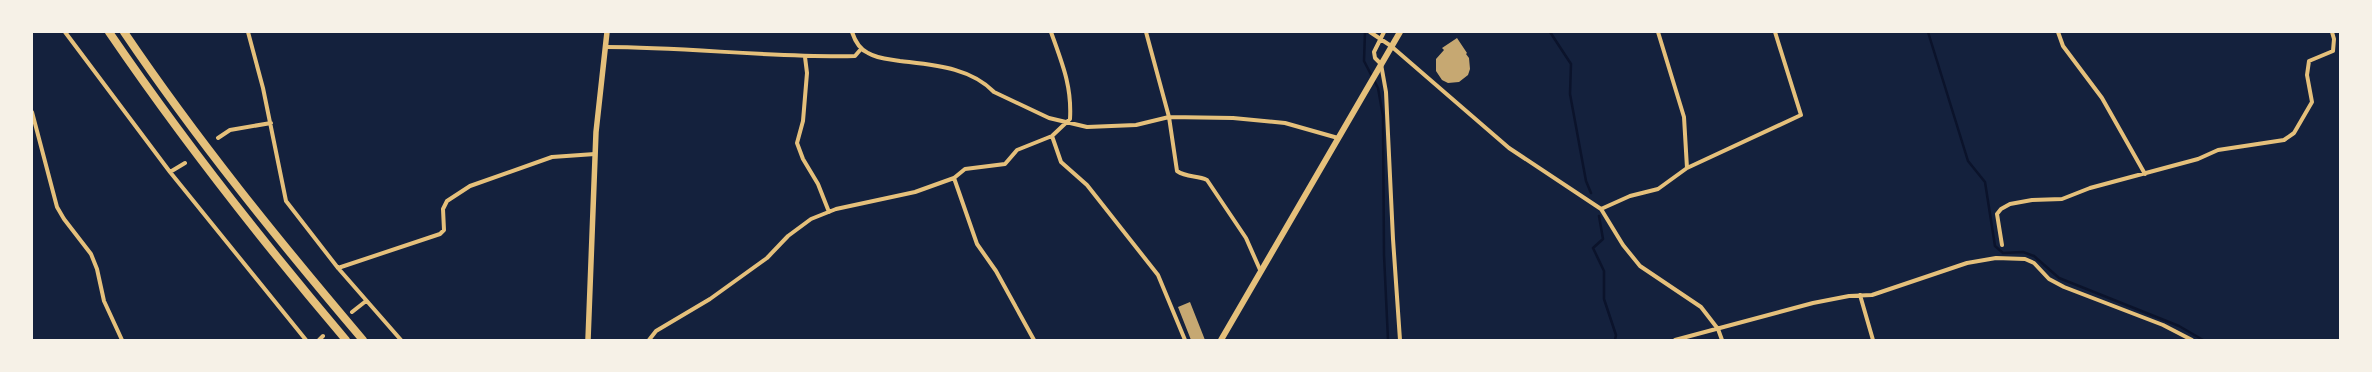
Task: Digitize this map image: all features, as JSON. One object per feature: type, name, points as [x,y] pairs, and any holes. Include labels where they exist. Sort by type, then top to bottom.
[{"type":"highway","points":[[109,32],[207,168],[291,276],[346,340]]},
{"type":"highway","points":[[124,32],[218,161],[302,267],[363,340]]},
{"type":"main road","points":[[1221,340],[1400,32]]},
{"type":"street","points":[[65,32],[170,172],[306,340]]},
{"type":"street","points":[[248,32],[271,123],[286,201],[338,268],[401,340]]},
{"type":"street","points":[[588,340],[596,132],[607,32]]},
{"type":"street","points":[[852,32],[861,49],[883,58],[950,68],[967,75],[1001,96],[1049,118],[1066,124],[1087,127],[1136,125],[1169,117],[1233,118],[1285,123],[1338,138]]},
{"type":"street","points":[[649,340],[656,331],[710,298],[767,258],[788,236],[811,219],[829,212],[914,192],[954,178],[965,169],[1005,164],[1017,150],[1052,136],[1070,119],[1071,92],[1052,32]]},
{"type":"street","points":[[1146,32],[1169,117],[1177,172],[1185,177],[1200,176],[1207,180],[1246,238],[1261,272]]},
{"type":"street","points":[[1370,32],[1391,46],[1509,148],[1601,209],[1623,245],[1640,266],[1701,307],[1718,328],[1722,340]]},
{"type":"street","points":[[1384,32],[1374,52],[1375,58],[1381,64],[1386,92],[1393,240],[1400,340]]},
{"type":"street","points":[[1658,32],[1684,117],[1687,168]]},
{"type":"street","points":[[1601,209],[1630,196],[1658,189],[1687,168],[1801,115],[1775,32]]},
{"type":"street","points":[[2058,32],[2063,46],[2102,98],[2145,174]]},
{"type":"street","points":[[2002,245],[1998,214],[2001,209],[2010,204],[2032,200],[2062,199],[2090,188],[2198,159],[2218,150],[2284,140],[2294,133],[2312,102],[2307,75],[2309,61],[2333,51],[2334,39],[2332,32]]},
{"type":"street","points":[[606,47],[648,47],[805,57],[855,56],[861,49]]},
{"type":"street","points":[[805,57],[807,73],[803,121],[797,143],[803,160],[818,184],[829,212]]},
{"type":"street","points":[[32,112],[57,207],[64,220],[91,254],[104,302],[122,340]]},
{"type":"street","points":[[218,138],[230,130],[271,123]]},
{"type":"street","points":[[1052,136],[1061,162],[1087,185],[1158,275],[1185,340]]},
{"type":"street","points":[[338,268],[440,234],[444,230],[443,209],[446,201],[470,186],[552,157],[595,154]]},
{"type":"street","points":[[170,172],[185,163]]},
{"type":"street","points":[[954,178],[977,244],[996,271],[1034,340]]},
{"type":"street","points":[[1675,340],[1813,303],[1860,295],[1872,295],[1966,263],[1996,258],[2025,259],[2034,263],[2049,279],[2064,287],[2163,325],[2192,340]]},
{"type":"street","points":[[1860,295],[1872,340]]},
{"type":"street","points":[[352,312],[366,300]]},
{"type":"street","points":[[319,340],[323,336]]},
{"type":"building","points":[[1457,38],[1467,53],[1470,69],[1468,75],[1459,82],[1448,83],[1442,80],[1436,71],[1436,59],[1444,50],[1442,48]]},
{"type":"building","points":[[1190,302],[1205,340],[1191,340],[1178,307]]},
{"type":"waterway","points":[[1365,32],[1364,61],[1378,88],[1383,116],[1384,255],[1388,340]]},
{"type":"waterway","points":[[1550,32],[1571,64],[1570,94],[1586,181],[1591,193]]},
{"type":"waterway","points":[[1928,32],[1968,161],[1985,182],[1995,246],[2003,253],[2023,252],[2034,256],[2059,278],[2179,326],[2203,340]]},
{"type":"waterway","points":[[1599,216],[1603,239],[1593,248],[1604,271],[1604,299],[1616,335],[1615,340]]}]
